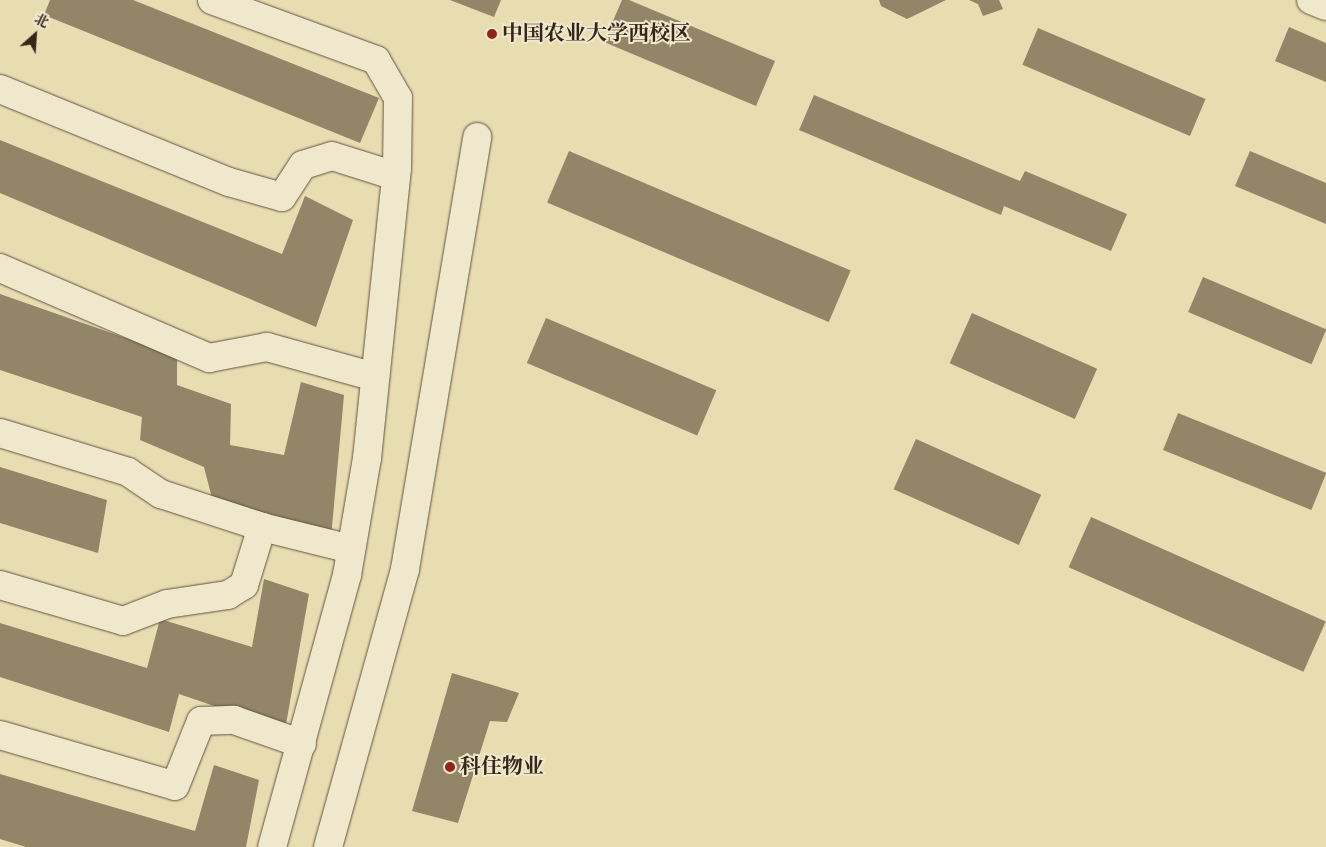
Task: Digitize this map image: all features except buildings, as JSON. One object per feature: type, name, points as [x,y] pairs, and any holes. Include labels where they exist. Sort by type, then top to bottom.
[{"type":"street","points":[[212,0],[376,60],[398,98],[396,176],[367,458],[351,550],[302,744],[272,847]]},
{"type":"street","points":[[1311,0],[1326,6]]},
{"type":"street","points":[[0,89],[229,182],[282,197],[303,165],[332,156],[396,176]]},
{"type":"street","points":[[328,847],[405,569],[478,137]]},
{"type":"street","points":[[0,268],[209,358],[267,346],[375,377]]},
{"type":"street","points":[[0,433],[128,472],[161,494],[262,527],[351,550]]},
{"type":"street","points":[[0,585],[123,621],[167,604],[228,595],[244,586],[262,527]]},
{"type":"street","points":[[0,735],[175,786],[201,721],[234,720],[302,744]]},
{"type":"place","name":"中国农业大学西校区","points":[[492,34]]},
{"type":"place","name":"科住物业","points":[[450,767]]}]
